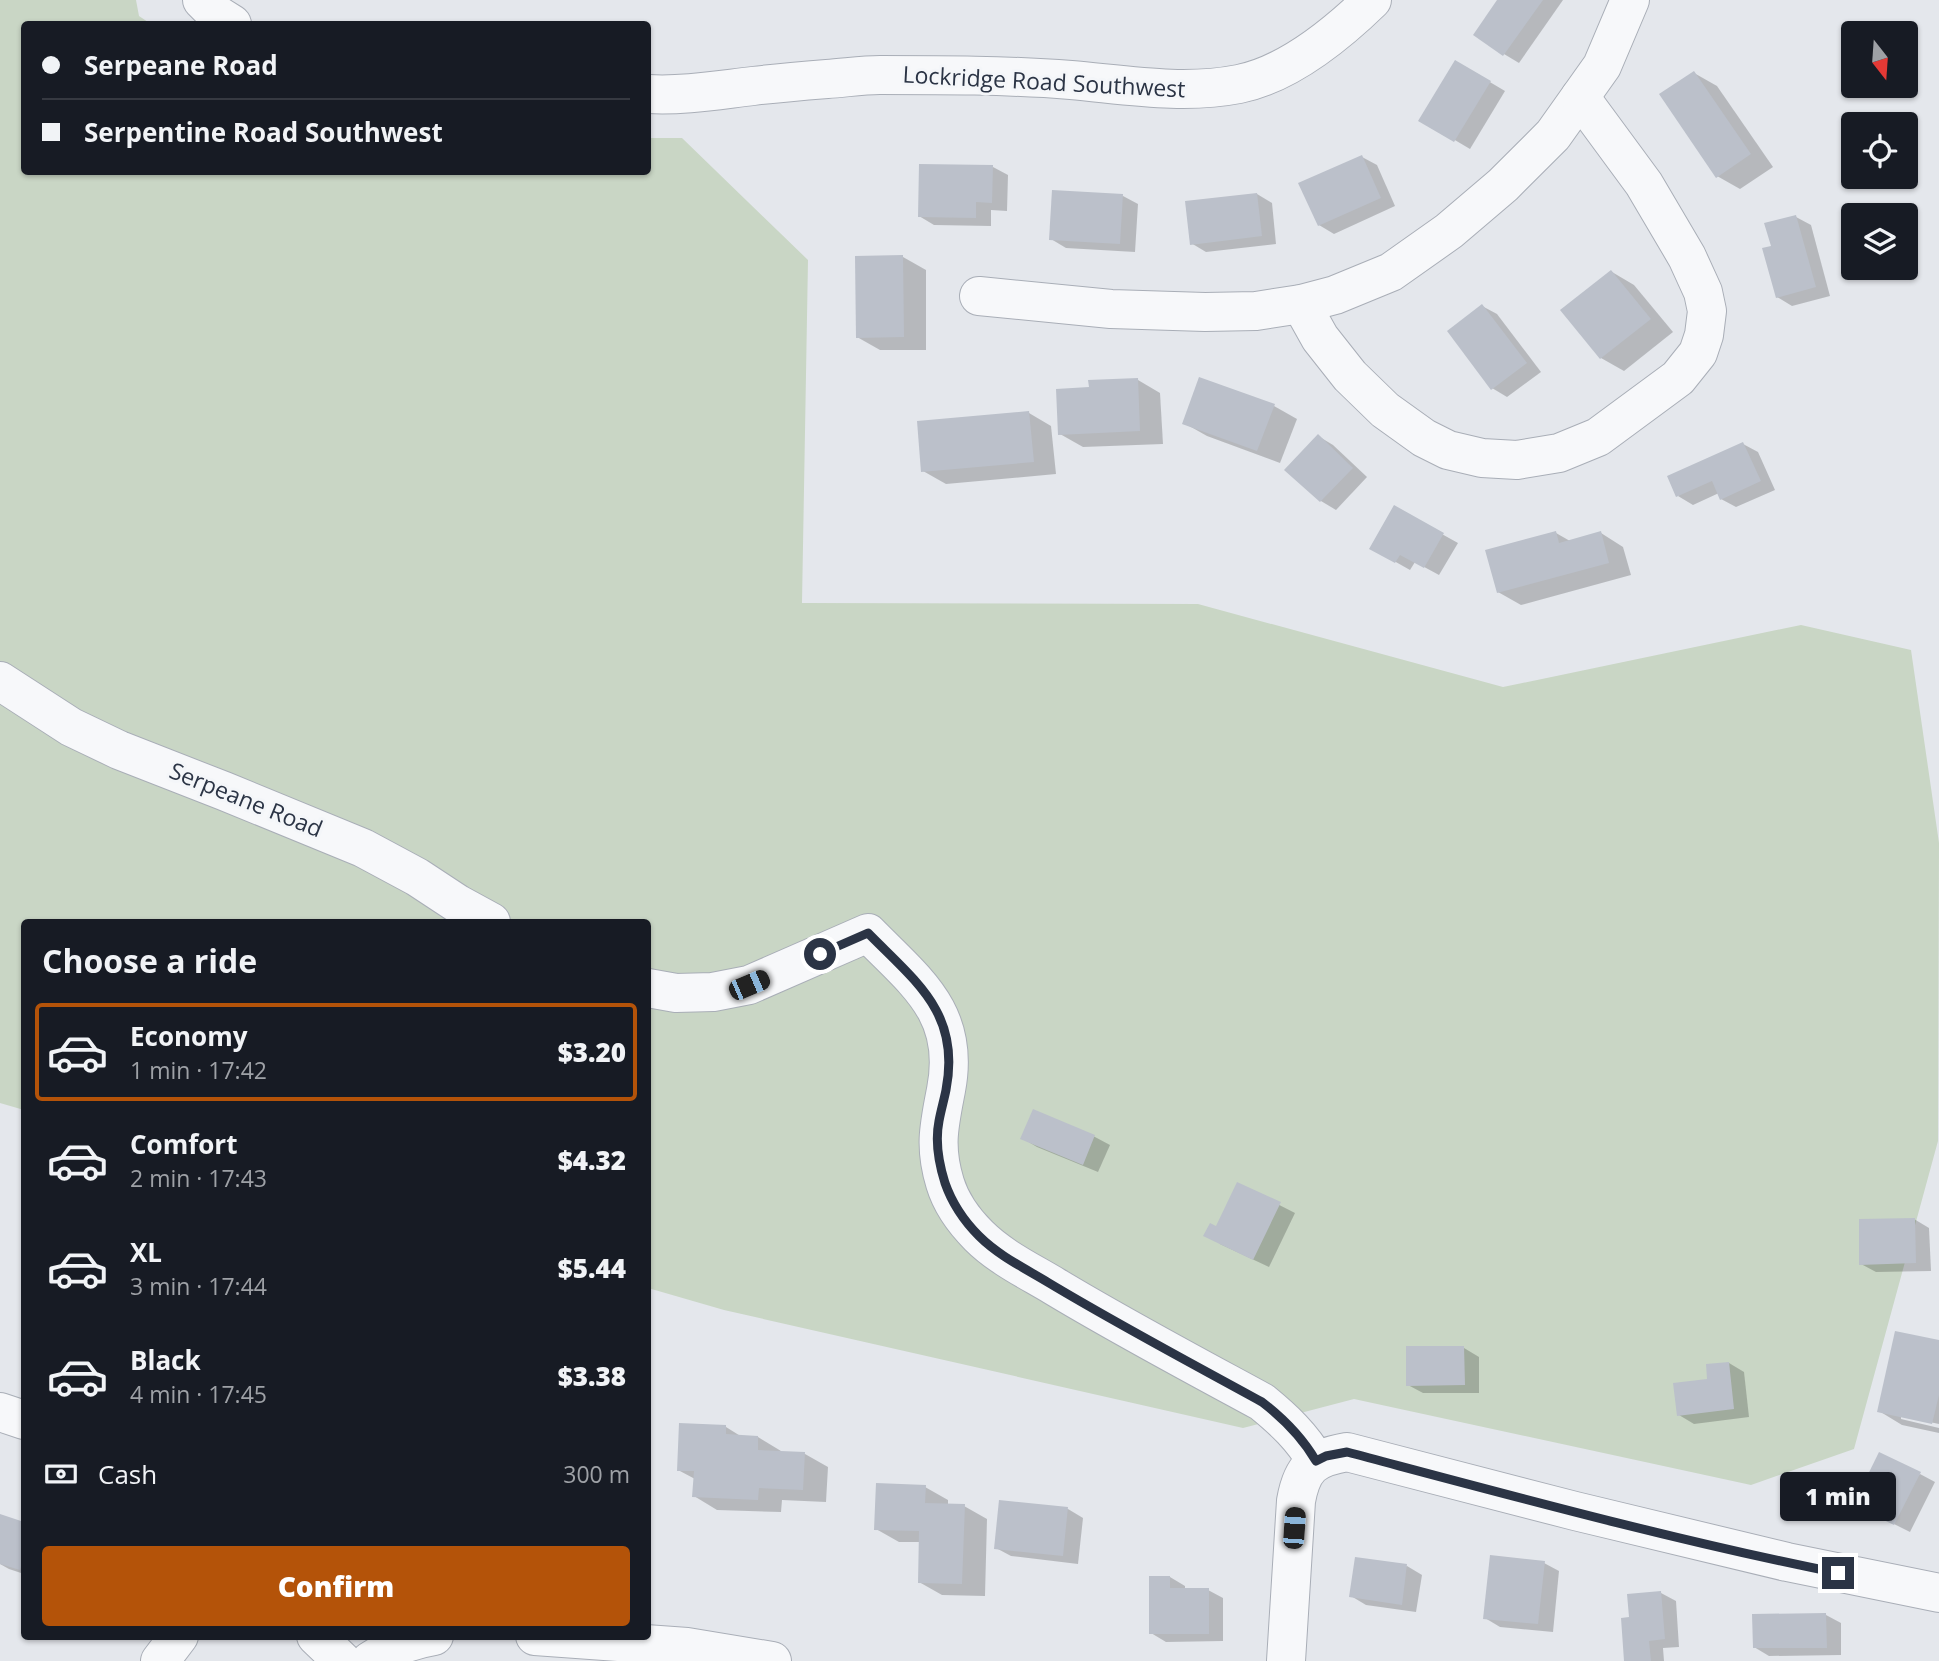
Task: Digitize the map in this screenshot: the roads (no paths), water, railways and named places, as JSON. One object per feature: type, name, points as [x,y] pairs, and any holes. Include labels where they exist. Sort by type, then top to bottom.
[{"type":"street","points":[[202,0],[227,21]]},
{"type":"street","name":"Lockridge Road Southwest","points":[[651,94],[702,92],[875,75],[976,75],[1161,89],[1208,88],[1241,83],[1267,75],[1308,54],[1345,27],[1372,0]]},
{"type":"street","points":[[979,296],[1111,309],[1256,311],[1335,295],[1391,272],[1449,232],[1511,177],[1552,135],[1602,66],[1630,0]]},
{"type":"street","points":[[1301,304],[1320,338],[1350,376],[1385,410],[1424,438],[1448,450],[1482,458],[1517,460],[1559,453],[1598,437],[1678,378],[1698,353],[1704,335],[1707,311],[1703,292],[1687,257],[1644,184],[1580,97]]},
{"type":"street","name":"Serpeane Road","points":[[0,681],[71,727],[119,750],[363,848],[486,919]]},
{"type":"street","points":[[651,989],[689,993],[713,992],[749,985],[868,933],[926,993],[940,1017],[948,1044],[949,1066],[938,1124],[939,1155],[950,1194],[959,1212],[979,1237],[999,1253],[1070,1296],[1262,1402],[1288,1423],[1310,1449],[1316,1461]]},
{"type":"street","points":[[0,1412],[21,1419]]},
{"type":"street","points":[[1286,1661],[1299,1484],[1316,1461],[1347,1452],[1773,1559],[1939,1593]]},
{"type":"street","points":[[160,1661],[176,1640]]},
{"type":"street","points":[[370,1661],[385,1651],[413,1640]]},
{"type":"street","points":[[591,1640],[687,1647],[772,1661]]}]
